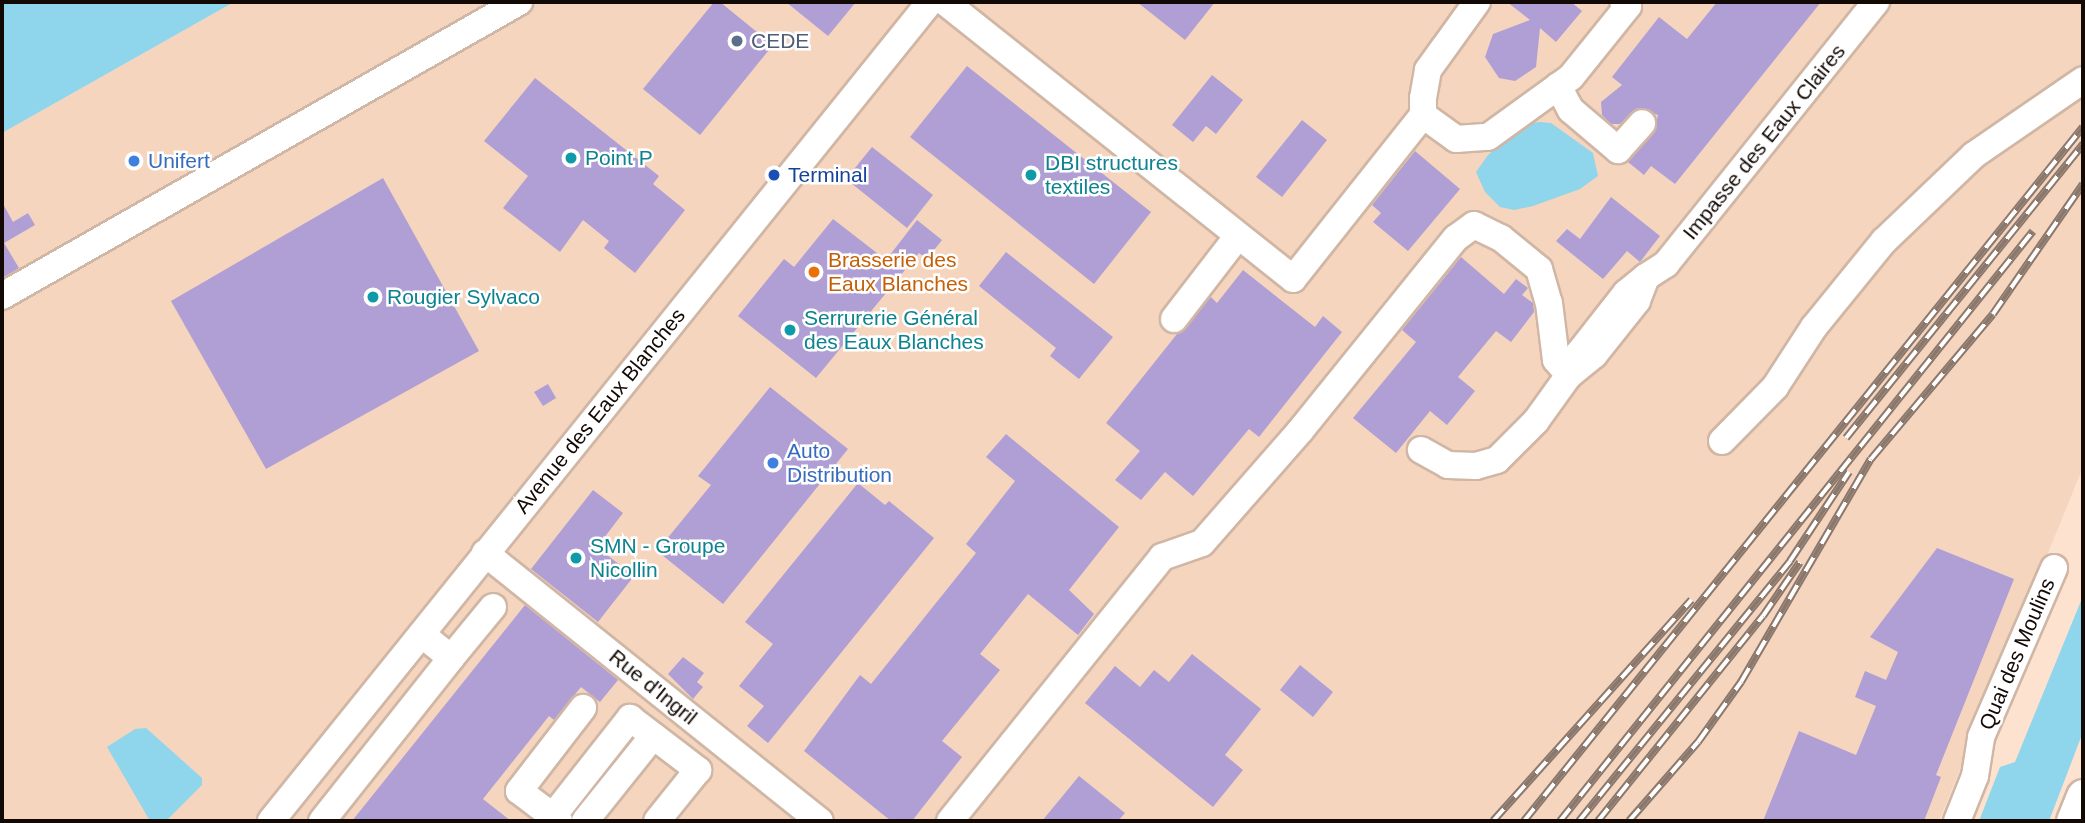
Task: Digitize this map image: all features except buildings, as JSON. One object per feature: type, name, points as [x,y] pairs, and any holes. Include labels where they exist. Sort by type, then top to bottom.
[{"type":"main road","points":[[2073,821],[2083,796]]},
{"type":"street","name":"Avenue des Eaux Blanches","points":[[281,818],[485,553],[930,2]]},
{"type":"street","points":[[945,2],[1293,279],[1423,115],[1428,70],[1477,2]]},
{"type":"street","points":[[1423,115],[1456,139],[1488,137],[1559,86],[1628,6],[1623,2]]},
{"type":"street","name":"Impasse des Eaux Claires","points":[[1421,450],[1448,465],[1476,466],[1497,460],[1536,421],[1569,375],[1580,353],[1626,293],[1666,264],[1876,2]]},
{"type":"street","points":[[2,296],[512,6]]},
{"type":"street","points":[[1722,442],[1775,387],[1814,327],[1884,241],[1973,155],[2083,80]]},
{"type":"street","points":[[1559,86],[1571,110],[1618,150],[1642,123]]},
{"type":"street","points":[[950,821],[1162,557],[1202,543],[1456,238],[1474,225],[1501,238],[1539,269],[1549,303],[1556,360],[1569,375]]},
{"type":"street","points":[[1174,319],[1238,236]]},
{"type":"street","name":"Rue d'Ingril","points":[[485,553],[820,821]]},
{"type":"street","name":"Quai des Moulins","points":[[1957,821],[1975,776],[1985,727],[2054,568]]},
{"type":"street","points":[[323,821],[493,607]]},
{"type":"street","points":[[421,634],[451,658]]},
{"type":"street","points":[[583,708],[519,791],[556,819],[630,719],[698,770],[657,821]]},
{"type":"street","points":[[585,821],[653,736]]},
{"type":"shaded area","points":[[234,2],[2083,2],[2083,467],[1939,821],[2,821],[2,133]]},
{"type":"water","points":[[2,2],[234,2],[2,133]]},
{"type":"water","points":[[1551,123],[1593,153],[1598,176],[1580,189],[1533,206],[1514,210],[1500,207],[1485,192],[1476,172],[1488,155],[1527,124]]},
{"type":"water","points":[[2083,596],[2083,732],[2049,821],[1979,821],[2000,767],[2015,762]]},
{"type":"water","points":[[146,728],[202,778],[202,785],[166,821],[150,821],[107,747],[135,729]]},
{"type":"railway","points":[[1524,821],[2083,127]]},
{"type":"railway","points":[[1846,438],[2083,144]]},
{"type":"railway","points":[[1629,821],[1698,742],[1741,682],[1871,459],[1993,314],[2083,184]]},
{"type":"railway","points":[[1560,821],[2033,231]]},
{"type":"railway","points":[[1579,821],[1790,561],[1849,472]]},
{"type":"railway","points":[[1598,821],[1763,616],[1800,562]]},
{"type":"railway","points":[[1493,821],[1691,600]]},
{"type":"place","name":"CEDE","points":[[737,41]]},
{"type":"place","name":"Point P","points":[[571,158]]},
{"type":"place","name":"Unifert","points":[[134,161]]},
{"type":"place","name":"Terminal","points":[[774,175]]},
{"type":"place","name":"DBI structures textiles","points":[[1031,175]]},
{"type":"place","name":"Brasserie des Eaux Blanches","points":[[814,272]]},
{"type":"place","name":"Rougier Sylvaco","points":[[373,297]]},
{"type":"place","name":"Serrurerie Général des Eaux Blanches","points":[[790,330]]},
{"type":"place","name":"Auto Distribution","points":[[773,463]]},
{"type":"place","name":"SMN - Groupe Nicollin","points":[[576,558]]}]
